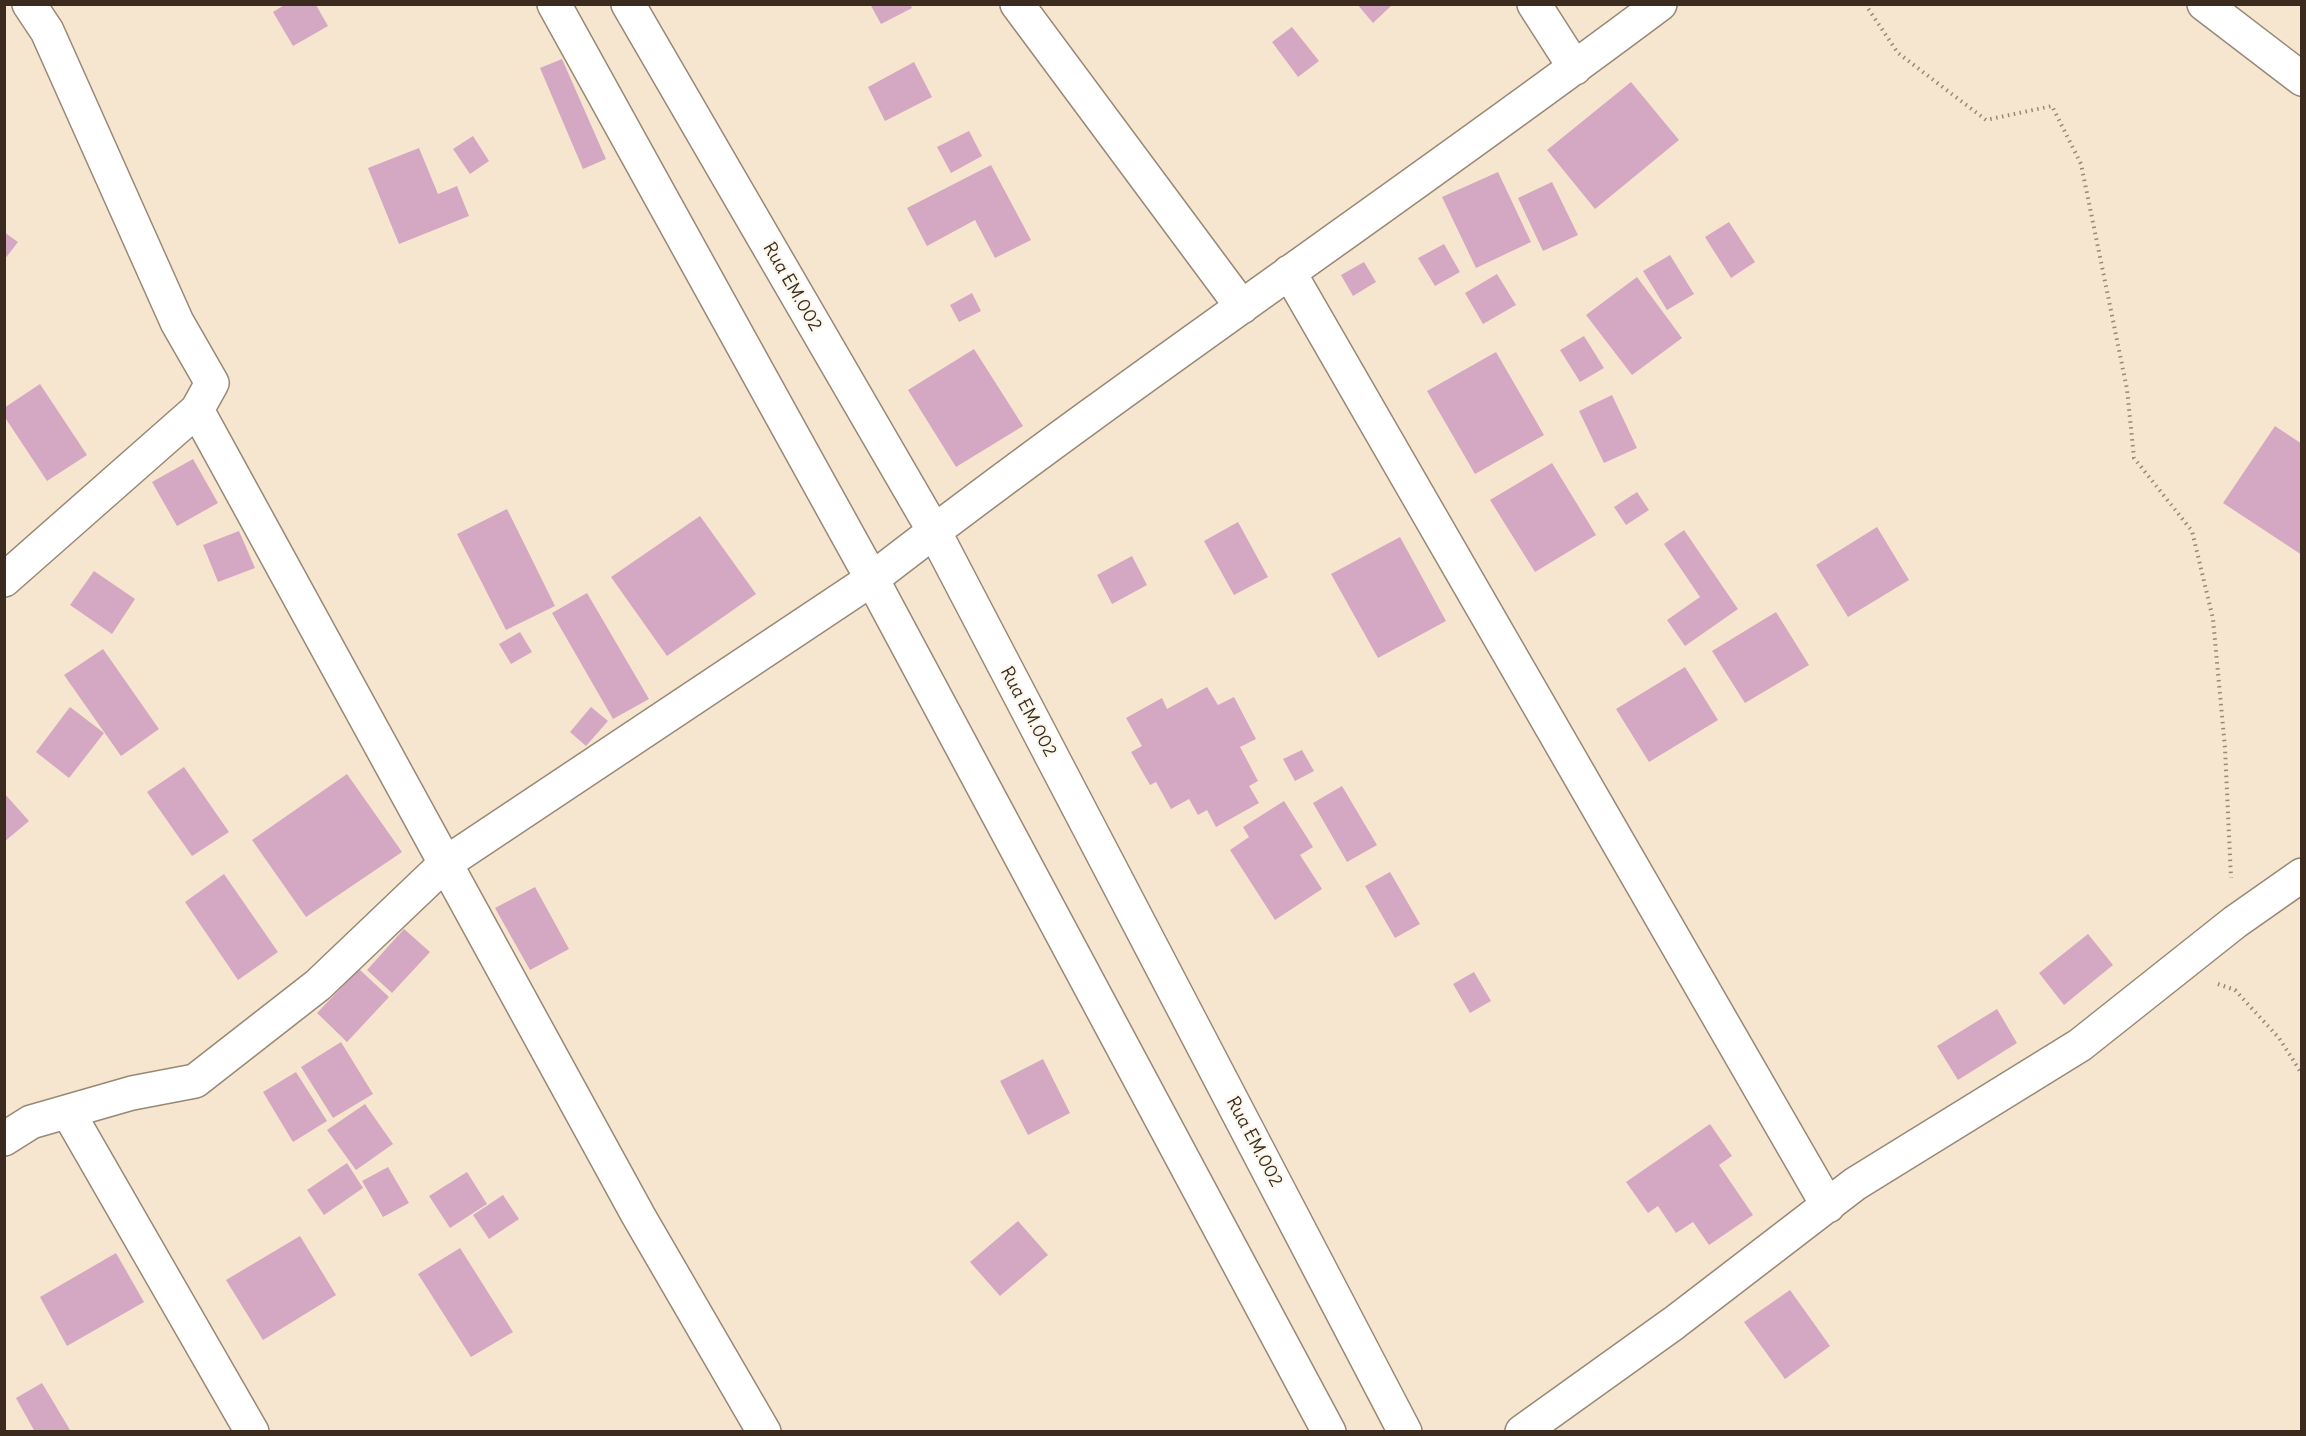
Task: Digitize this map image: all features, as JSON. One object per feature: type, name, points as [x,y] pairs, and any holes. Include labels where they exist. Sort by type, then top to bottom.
[{"type":"street","points":[[4,580],[197,410],[212,383],[177,322],[47,31],[29,4]]},
{"type":"street","points":[[554,4],[872,579],[1329,1431]]},
{"type":"street","name":"Rua EM.002","points":[[628,4],[934,531],[1405,1431]]},
{"type":"street","points":[[1017,4],[1242,307]]},
{"type":"street","points":[[1534,4],[1575,68]]},
{"type":"street","points":[[4,1139],[31,1122],[132,1093],[195,1081],[318,985],[446,863],[872,579],[934,531],[1289,272],[1575,68],[1660,4]]},
{"type":"street","points":[[2204,4],[2301,79]]},
{"type":"street","points":[[1289,272],[1828,1206]]},
{"type":"street","points":[[197,410],[638,1215],[764,1431]]},
{"type":"street","points":[[1522,1431],[1674,1323],[1855,1184],[2080,1045],[2235,922],[2301,875]]},
{"type":"street","points":[[68,1112],[252,1431]]},
{"type":"path","points":[[1865,4],[1898,53],[1986,120],[2052,106],[2081,164],[2127,389],[2134,458],[2192,531],[2213,619],[2225,748],[2231,887]]},
{"type":"path","points":[[2177,968],[2235,990],[2279,1038],[2301,1074]]},
{"type":"building","points":[[286,4],[316,5],[328,26],[293,46],[273,12]]},
{"type":"building","points":[[870,4],[910,4],[912,8],[881,24]]},
{"type":"building","points":[[1357,4],[1393,4],[1373,23]]},
{"type":"building","points":[[1292,27],[1319,61],[1298,77],[1272,42]]},
{"type":"building","points":[[562,59],[606,159],[583,169],[540,68]]},
{"type":"building","points":[[914,62],[932,97],[885,121],[868,87]]},
{"type":"building","points":[[1631,82],[1679,140],[1595,209],[1547,150]]},
{"type":"building","points":[[969,131],[982,156],[951,173],[937,147]]},
{"type":"building","points":[[473,136],[489,161],[470,174],[453,149]]},
{"type":"building","points":[[419,148],[438,194],[457,186],[469,216],[399,244],[368,168]]},
{"type":"building","points":[[991,165],[1031,240],[995,258],[975,220],[927,246],[907,208]]},
{"type":"building","points":[[1498,172],[1531,242],[1476,268],[1442,197]]},
{"type":"building","points":[[1552,182],[1578,235],[1543,251],[1518,198]]},
{"type":"building","points":[[1729,222],[1755,262],[1731,278],[1705,237]]},
{"type":"building","points":[[4,232],[18,242],[4,260]]},
{"type":"building","points":[[1444,244],[1460,272],[1435,286],[1418,258]]},
{"type":"building","points":[[1670,255],[1694,294],[1667,310],[1643,271]]},
{"type":"building","points":[[1364,262],[1376,282],[1353,296],[1341,275]]},
{"type":"building","points":[[1497,274],[1516,305],[1483,324],[1465,293]]},
{"type":"building","points":[[1637,277],[1682,338],[1632,375],[1586,315]]},
{"type":"building","points":[[972,293],[981,311],[959,322],[950,305]]},
{"type":"building","points":[[1584,336],[1604,368],[1580,382],[1560,350]]},
{"type":"building","points":[[974,349],[1023,426],[956,467],[908,390]]},
{"type":"building","points":[[1496,352],[1544,435],[1475,474],[1427,391]]},
{"type":"building","points":[[40,384],[87,455],[47,481],[4,416],[4,408]]},
{"type":"building","points":[[1612,395],[1637,448],[1604,463],[1579,411]]},
{"type":"building","points":[[2275,426],[2302,444],[2302,555],[2223,503]]},
{"type":"building","points":[[193,459],[218,503],[177,526],[152,482]]},
{"type":"building","points":[[1552,463],[1596,535],[1535,572],[1490,500]]},
{"type":"building","points":[[1637,492],[1649,510],[1626,525],[1614,507]]},
{"type":"building","points":[[507,509],[555,606],[506,630],[457,534]]},
{"type":"building","points":[[700,516],[756,594],[667,656],[611,577]]},
{"type":"building","points":[[1238,522],[1268,577],[1234,595],[1204,541]]},
{"type":"building","points":[[1877,527],[1909,580],[1848,617],[1816,565]]},
{"type":"building","points":[[1684,530],[1738,609],[1685,646],[1667,620],[1700,597],[1664,544]]},
{"type":"building","points":[[239,531],[255,568],[218,582],[203,545]]},
{"type":"building","points":[[1400,537],[1446,621],[1378,658],[1331,574]]},
{"type":"building","points":[[1132,556],[1147,585],[1112,604],[1097,575]]},
{"type":"building","points":[[94,571],[135,599],[112,634],[70,605]]},
{"type":"building","points":[[587,593],[649,699],[613,719],[552,613]]},
{"type":"building","points":[[1776,612],[1809,665],[1745,703],[1712,651]]},
{"type":"building","points":[[520,632],[532,652],[511,664],[499,644]]},
{"type":"building","points":[[103,649],[159,729],[121,756],[64,675]]},
{"type":"building","points":[[1685,667],[1718,720],[1649,762],[1616,709]]},
{"type":"building","points":[[1207,687],[1218,705],[1234,697],[1256,739],[1240,747],[1258,781],[1249,786],[1259,803],[1216,827],[1207,810],[1198,815],[1189,799],[1171,809],[1156,782],[1150,785],[1131,752],[1142,746],[1126,718],[1162,698],[1167,709]]},
{"type":"building","points":[[70,707],[104,733],[69,778],[36,752]]},
{"type":"building","points":[[591,707],[608,721],[586,746],[570,732]]},
{"type":"building","points":[[1302,750],[1314,771],[1295,781],[1283,759]]},
{"type":"building","points":[[184,767],[229,832],[192,856],[147,792]]},
{"type":"building","points":[[347,774],[402,852],[306,917],[252,840]]},
{"type":"building","points":[[1342,786],[1377,845],[1347,862],[1313,803]]},
{"type":"building","points":[[4,793],[29,821],[4,842]]},
{"type":"building","points":[[1284,801],[1313,847],[1300,855],[1322,889],[1275,920],[1230,850],[1249,837],[1243,827]]},
{"type":"building","points":[[1390,872],[1420,924],[1395,938],[1365,886]]},
{"type":"building","points":[[224,874],[278,952],[238,980],[185,902]]},
{"type":"building","points":[[535,887],[569,949],[530,970],[495,908]]},
{"type":"building","points":[[404,929],[430,952],[392,993],[367,970]]},
{"type":"building","points":[[2088,934],[2113,965],[2064,1005],[2039,973]]},
{"type":"building","points":[[359,969],[389,997],[347,1042],[317,1013]]},
{"type":"building","points":[[1474,972],[1491,1001],[1470,1013],[1453,984]]},
{"type":"building","points":[[1997,1009],[2017,1043],[1958,1080],[1937,1046]]},
{"type":"building","points":[[341,1042],[373,1094],[333,1118],[301,1067]]},
{"type":"building","points":[[1043,1059],[1070,1113],[1028,1135],[1000,1081]]},
{"type":"building","points":[[296,1072],[327,1121],[293,1142],[263,1092]]},
{"type":"building","points":[[365,1104],[393,1144],[356,1170],[327,1130]]},
{"type":"building","points":[[1710,1124],[1732,1156],[1719,1165],[1753,1215],[1709,1245],[1693,1222],[1676,1233],[1658,1206],[1648,1213],[1626,1182]]},
{"type":"building","points":[[347,1163],[363,1188],[324,1215],[307,1190]]},
{"type":"building","points":[[388,1167],[409,1203],[383,1217],[362,1181]]},
{"type":"building","points":[[467,1172],[487,1204],[450,1228],[429,1196]]},
{"type":"building","points":[[503,1195],[519,1219],[489,1239],[473,1215]]},
{"type":"building","points":[[1018,1221],[1048,1255],[1000,1296],[970,1262]]},
{"type":"building","points":[[300,1236],[336,1295],[263,1340],[226,1280]]},
{"type":"building","points":[[460,1248],[513,1332],[471,1357],[418,1274]]},
{"type":"building","points":[[116,1253],[144,1302],[67,1346],[40,1297]]},
{"type":"building","points":[[1790,1290],[1830,1346],[1785,1379],[1744,1322]]},
{"type":"building","points":[[42,1383],[70,1430],[68,1432],[35,1432],[16,1398]]}]
